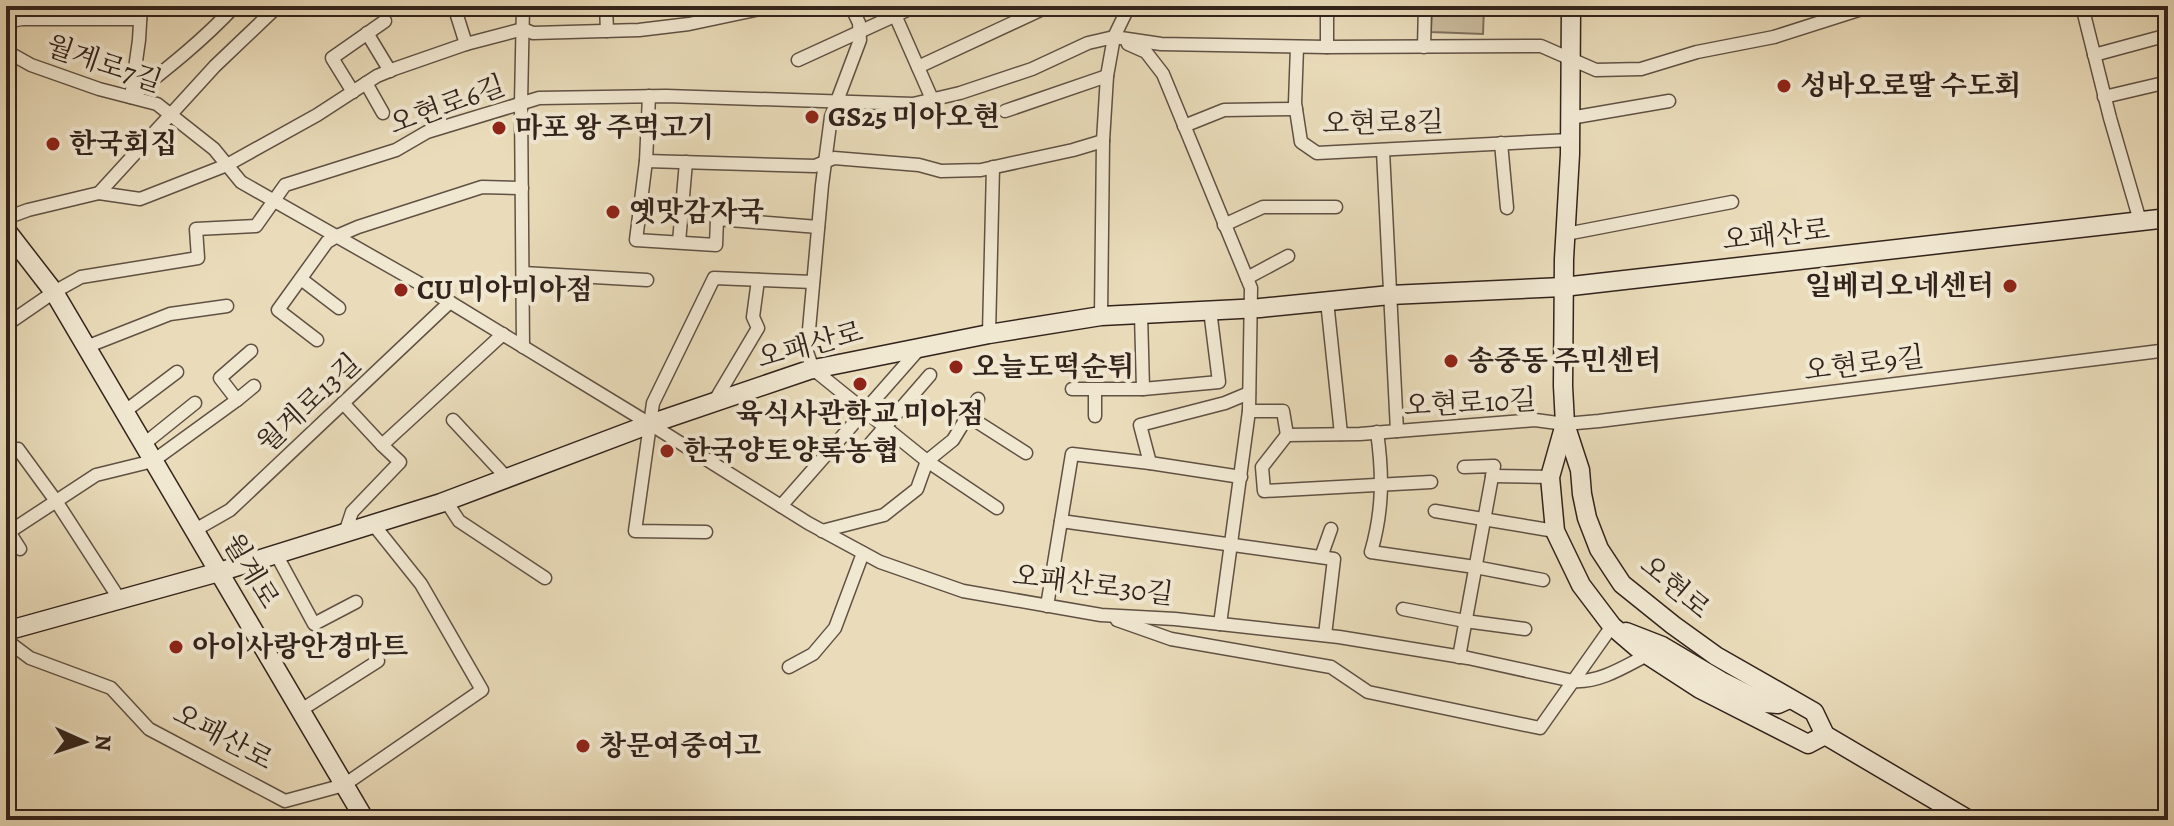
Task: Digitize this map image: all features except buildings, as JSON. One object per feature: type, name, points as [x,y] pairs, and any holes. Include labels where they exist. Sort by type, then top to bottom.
[{"type":"street","points":[[131,97],[180,60],[235,6]]},
{"type":"street","points":[[99,193],[215,66],[278,6]]},
{"type":"street","points":[[454,6],[466,44]]},
{"type":"street","points":[[523,6],[523,347]]},
{"type":"street","points":[[606,6],[607,31]]},
{"type":"street","points":[[6,218],[99,193],[140,199],[227,165],[390,71],[466,44],[523,29],[533,33],[639,30],[689,24],[774,6]]},
{"type":"street","points":[[851,6],[859,23],[860,40],[831,117],[807,352],[813,369],[927,461],[997,508]]},
{"type":"street","points":[[798,60],[916,6]]},
{"type":"street","points":[[918,67],[1049,6]]},
{"type":"street","points":[[1101,316],[1103,141],[1107,76],[1119,6]]},
{"type":"street","points":[[1114,37],[1129,6]]},
{"type":"street","points":[[1327,6],[1327,47]]},
{"type":"street","points":[[1424,47],[1425,6]]},
{"type":"street","name":"오현로","points":[[1571,6],[1564,287],[1565,424],[1550,477],[1555,531],[1581,585],[1612,626],[1647,655],[1700,689],[1808,744],[1825,735]]},
{"type":"street","points":[[2082,6],[2104,97],[2140,221]]},
{"type":"street","name":"오현로6길","points":[[274,199],[285,185],[396,150],[427,132],[539,98],[649,96],[913,104],[960,93],[1032,69],[1088,43],[1114,37],[1161,44],[1297,47],[1541,46],[1596,70],[1641,69],[1697,52],[1774,37],[1865,7]]},
{"type":"street","points":[[131,97],[140,13]]},
{"type":"street","name":"월계로7길","points":[[6,22],[140,13]]},
{"type":"street","points":[[895,15],[932,99]]},
{"type":"street","points":[[353,92],[332,58],[385,21]]},
{"type":"street","points":[[367,33],[390,71]]},
{"type":"street","points":[[2094,55],[2168,35]]},
{"type":"street","points":[[1114,37],[1146,52],[1163,74],[1251,288],[1249,411],[1220,624]]},
{"type":"street","name":"오현로8길","points":[[1297,47],[1296,109],[1301,142],[1317,153],[1570,140]]},
{"type":"street","name":"월계로7길","points":[[6,51],[31,65],[99,89],[157,104],[214,149],[241,182],[450,302],[650,424]]},
{"type":"street","points":[[1005,111],[1107,76]]},
{"type":"street","points":[[2104,97],[2168,82]]},
{"type":"street","points":[[366,83],[383,113]]},
{"type":"street","points":[[649,96],[646,161],[636,240],[716,245],[717,219],[818,227]]},
{"type":"street","points":[[1570,118],[1669,101]]},
{"type":"street","name":"오현로8길","points":[[1184,126],[1224,110],[1296,109]]},
{"type":"street","points":[[646,161],[815,166],[834,158],[919,165],[941,171],[981,170],[1103,141]]},
{"type":"street","points":[[1501,143],[1507,208]]},
{"type":"street","points":[[1383,151],[1397,431]]},
{"type":"street","points":[[679,242],[686,162]]},
{"type":"street","points":[[989,334],[993,167]]},
{"type":"street","points":[[317,340],[278,310],[327,242],[358,227],[482,187],[522,188]]},
{"type":"street","points":[[6,325],[81,277],[198,258],[196,229],[256,226],[274,199]]},
{"type":"street","points":[[1566,234],[1732,202]]},
{"type":"street","points":[[1224,225],[1263,207],[1336,207]]},
{"type":"street","name":"오패산로","points":[[6,631],[219,572],[446,501],[650,424],[813,369],[989,334],[1101,316],[1252,308],[1390,295],[1564,287],[2168,218]]},
{"type":"street","name":"월계로","points":[[6,230],[54,292],[365,820]]},
{"type":"street","points":[[1247,278],[1288,256]]},
{"type":"street","points":[[523,273],[647,280]]},
{"type":"street","points":[[706,532],[635,531],[653,403],[714,278],[813,282]]},
{"type":"street","points":[[301,279],[339,308]]},
{"type":"street","name":"오패산로","points":[[714,402],[758,328],[753,317],[758,280]]},
{"type":"street","points":[[1327,301],[1341,434]]},
{"type":"street","name":"월계로13길","points":[[195,530],[230,510],[450,302]]},
{"type":"street","points":[[86,347],[170,314],[227,306]]},
{"type":"street","points":[[1072,389],[1143,389],[1219,382],[1210,310]]},
{"type":"street","points":[[1141,314],[1143,389]]},
{"type":"street","points":[[382,445],[503,334]]},
{"type":"street","name":"오패산로","points":[[865,409],[920,348]]},
{"type":"street","name":"오현로9길","points":[[1565,424],[2168,350]]},
{"type":"street","points":[[237,400],[220,378],[251,351]]},
{"type":"street","points":[[124,412],[177,372]]},
{"type":"street","points":[[857,459],[930,375]]},
{"type":"street","points":[[20,549],[7,531],[96,475],[148,453],[237,400],[254,386]]},
{"type":"street","points":[[1095,389],[1095,416]]},
{"type":"street","points":[[1150,463],[1140,425],[1225,403],[1249,393]]},
{"type":"street","points":[[822,531],[884,515],[917,489],[927,461],[953,440],[978,399]]},
{"type":"street","points":[[148,453],[195,403]]},
{"type":"street","points":[[343,403],[400,462],[352,512],[345,533]]},
{"type":"street","points":[[781,506],[865,409]]},
{"type":"street","points":[[1249,411],[1283,411],[1287,435],[1262,467],[1264,491],[1431,482]]},
{"type":"street","points":[[968,416],[1026,453]]},
{"type":"street","points":[[453,420],[507,478]]},
{"type":"street","name":"오현로10길","points":[[1287,435],[1397,431],[1535,420],[1565,424]]},
{"type":"street","name":"오패산로30길","points":[[650,424],[822,531],[863,553],[963,591],[1101,615],[1175,619],[1325,635],[1459,657],[1573,681]]},
{"type":"street","name":"오현로","points":[[1565,424],[1580,470],[1587,518],[1599,549],[1622,584],[1716,656],[1814,712],[1825,735],[1969,820]]},
{"type":"street","name":"오현로10길","points":[[1377,432],[1382,467],[1379,523],[1371,552],[1475,567]]},
{"type":"street","points":[[6,457],[18,449],[120,600]]},
{"type":"street","points":[[1047,606],[1072,454],[1241,477]]},
{"type":"street","points":[[1459,657],[1494,466],[1464,467]]},
{"type":"street","points":[[1492,476],[1550,477]]},
{"type":"street","points":[[446,501],[459,521],[545,578]]},
{"type":"street","points":[[1435,511],[1555,531]]},
{"type":"street","points":[[1061,521],[1328,558]]},
{"type":"street","points":[[344,785],[482,690],[421,584],[373,524]]},
{"type":"street","points":[[1325,635],[1331,529]]},
{"type":"street","points":[[789,667],[813,654],[835,628],[863,553]]},
{"type":"street","points":[[276,554],[314,624],[356,602]]},
{"type":"street","points":[[1475,567],[1543,580]]},
{"type":"street","points":[[1403,609],[1525,629]]},
{"type":"street","points":[[1101,615],[1171,639],[1331,667],[1368,692],[1540,728],[1612,626],[1662,646],[1765,703],[1778,704],[1789,699]]},
{"type":"street","name":"오패산로","points":[[6,640],[30,658],[111,688],[149,729],[285,801],[344,785]]},
{"type":"street","points":[[1573,681],[1585,682],[1612,673],[1647,655]]},
{"type":"street","points":[[301,710],[378,661]]},
{"type":"shaded area","points":[[1432,6],[1484,6],[1483,34],[1431,32]]},
{"type":"place","name":"성바오로딸 수도회","points":[[1784,86]]},
{"type":"place","name":"GS25 미아오현","points":[[812,117]]},
{"type":"place","name":"마포 왕 주먹고기","points":[[499,128]]},
{"type":"place","name":"한국회집","points":[[53,144]]},
{"type":"place","name":"옛맛감자국","points":[[613,212]]},
{"type":"place","name":"일베리오네센터","points":[[2010,286]]},
{"type":"place","name":"CU 미아미아점","points":[[401,290]]},
{"type":"place","name":"송중동 주민센터","points":[[1451,361]]},
{"type":"place","name":"오늘도떡순튀","points":[[956,367]]},
{"type":"place","name":"육식사관학교 미아점","points":[[860,384]]},
{"type":"place","name":"한국양토양록농협","points":[[667,451]]},
{"type":"place","name":"아이사랑안경마트","points":[[176,647]]},
{"type":"place","name":"창문여중여고","points":[[583,746]]}]
